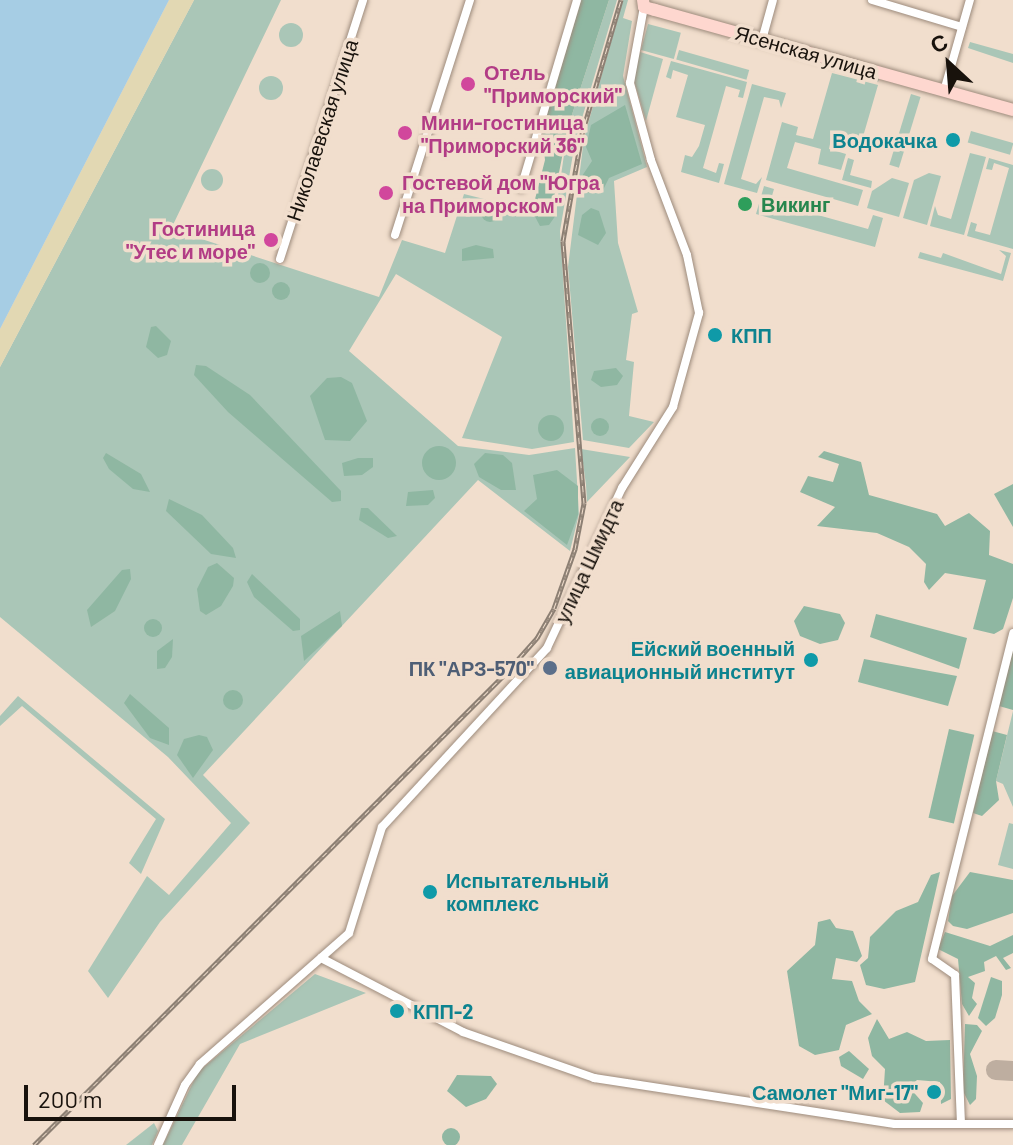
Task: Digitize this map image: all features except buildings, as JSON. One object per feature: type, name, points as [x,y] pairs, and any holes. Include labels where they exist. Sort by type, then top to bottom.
[{"type":"street","name":"Николаевская улица","points":[[280,259],[363,0]]},
{"type":"street","points":[[395,235],[470,0]]},
{"type":"street","points":[[521,188],[577,0]]},
{"type":"street","points":[[762,40],[773,0]]},
{"type":"street","points":[[872,0],[962,27]]},
{"type":"street","points":[[944,91],[970,0]]},
{"type":"street","name":"Ясенская улица","points":[[644,3],[762,40],[1013,110]]},
{"type":"street","name":"улица Шмидта","points":[[158,1145],[193,1072],[349,933],[389,817],[552,642],[622,488],[673,407],[687,370],[699,318],[693,280],[630,83],[644,3]]},
{"type":"street","points":[[961,1124],[955,975],[932,959],[1013,633]]},
{"type":"street","points":[[321,958],[485,1041],[594,1078],[895,1124],[1013,1124]]},
{"type":"green space","points":[[194,0],[281,0],[171,229],[379,297],[402,240],[445,253],[464,194],[532,211],[556,210],[568,127],[609,0],[617,0],[575,142],[560,231],[574,442],[532,449],[462,438],[502,337],[396,274],[349,351],[458,446],[529,455],[575,448],[579,514],[570,551],[478,480],[203,775],[250,823],[160,922],[108,998],[88,971],[147,876],[169,895],[231,823],[168,757],[0,617],[0,367]]},
{"type":"green space","points":[[581,0],[609,0],[568,127],[553,203],[556,215],[549,225],[540,226],[532,211],[545,160],[542,131]]},
{"type":"green space","points":[[623,0],[628,0],[623,18],[632,21],[623,76],[647,167],[614,181],[618,243],[638,312],[632,314],[626,360],[634,362],[629,416],[654,422],[629,448],[583,440],[568,267],[584,138]]},
{"type":"green space","points":[[291,23],[300,26],[303,35],[300,44],[291,47],[282,44],[279,35],[282,26]]},
{"type":"green space","points":[[648,24],[681,33],[674,59],[641,50]]},
{"type":"green space","points":[[970,42],[1013,54],[1013,63],[968,48]]},
{"type":"green space","points":[[679,50],[749,70],[746,80],[676,60]]},
{"type":"green space","points":[[640,52],[663,59],[646,121],[633,77]]},
{"type":"green space","points":[[800,55],[880,77],[878,82],[799,59]]},
{"type":"green space","points":[[671,61],[747,82],[743,98],[738,97],[740,90],[726,86],[703,168],[716,173],[719,163],[724,164],[719,183],[681,172],[685,155],[692,157],[699,146],[705,125],[676,117],[688,75],[673,70],[671,79],[666,77]]},
{"type":"green space","points":[[832,73],[878,85],[860,147],[831,139],[829,149],[846,154],[841,170],[818,164],[821,149],[795,142],[787,168],[863,190],[858,206],[766,180],[782,122],[798,127],[796,135],[813,139]]},
{"type":"green space","points":[[271,76],[282,83],[283,88],[276,99],[271,100],[260,93],[259,88],[266,77]]},
{"type":"green space","points":[[752,84],[786,93],[781,108],[779,100],[764,97],[741,179],[756,184],[762,177],[757,193],[724,184]]},
{"type":"green space","points":[[911,94],[921,97],[899,168],[889,165]]},
{"type":"green space","points":[[625,105],[642,164],[609,178],[602,192],[583,193],[580,179],[592,161],[586,147],[591,125]]},
{"type":"green space","points":[[971,131],[1013,143],[1010,155],[968,143]]},
{"type":"green space","points":[[970,153],[986,157],[964,235],[930,226],[935,206],[938,215],[951,219]]},
{"type":"green space","points":[[848,158],[854,160],[850,175],[872,181],[871,188],[842,180]]},
{"type":"green space","points":[[989,158],[1013,165],[1013,249],[967,236],[971,222],[977,224],[975,231],[990,235],[1009,168],[994,163],[992,170],[986,169]]},
{"type":"green space","points":[[212,169],[220,172],[223,180],[220,188],[212,191],[204,188],[201,180],[204,172]]},
{"type":"green space","points":[[929,173],[941,176],[927,225],[903,218],[914,180]]},
{"type":"green space","points":[[892,178],[909,183],[899,217],[867,208],[872,191]]},
{"type":"green space","points":[[764,186],[774,189],[769,206],[780,209],[782,205],[868,229],[873,215],[883,218],[875,247],[756,214]]},
{"type":"green space","points":[[490,204],[499,213],[490,222],[481,213]]},
{"type":"green space","points":[[591,208],[599,211],[606,233],[598,245],[578,235],[582,215]]},
{"type":"green space","points":[[476,245],[493,249],[494,258],[462,261],[462,249]]},
{"type":"green space","points":[[999,250],[1011,253],[1003,281],[918,258],[920,252],[941,258],[943,253],[1001,274],[1006,256]]},
{"type":"green space","points":[[260,263],[267,266],[270,273],[267,280],[260,283],[253,280],[250,273],[253,266]]},
{"type":"green space","points":[[281,282],[290,291],[281,300],[272,291]]},
{"type":"green space","points":[[156,326],[171,341],[167,355],[158,358],[146,347],[151,327]]},
{"type":"green space","points":[[196,365],[206,366],[250,395],[341,491],[341,501],[332,502],[228,412],[194,375]]},
{"type":"green space","points":[[616,368],[623,376],[617,385],[601,387],[591,380],[594,371]]},
{"type":"green space","points":[[341,377],[352,383],[367,421],[350,441],[325,440],[310,396],[327,378]]},
{"type":"green space","points":[[551,415],[560,419],[564,428],[560,437],[551,441],[542,437],[538,428],[542,419]]},
{"type":"green space","points":[[600,418],[609,427],[600,436],[591,427]]},
{"type":"green space","points":[[439,446],[451,451],[456,463],[451,475],[439,480],[427,475],[422,463],[427,451]]},
{"type":"green space","points":[[581,449],[630,457],[587,502],[586,485]]},
{"type":"green space","points":[[824,451],[861,462],[869,495],[937,514],[945,526],[969,513],[990,531],[989,555],[1013,564],[1013,598],[1003,629],[994,634],[973,629],[986,580],[945,573],[929,590],[924,582],[926,564],[909,547],[877,533],[817,526],[835,507],[800,492],[808,476],[833,482],[839,464],[818,457]]},
{"type":"green space","points":[[106,453],[141,474],[150,492],[133,489],[109,469],[103,458]]},
{"type":"green space","points":[[485,453],[503,455],[512,463],[516,490],[501,490],[479,477],[474,464]]},
{"type":"green space","points":[[373,458],[373,467],[362,475],[344,476],[342,463]]},
{"type":"green space","points":[[557,470],[578,486],[578,515],[567,545],[524,511],[537,499],[533,475]]},
{"type":"green space","points":[[1013,484],[1013,527],[994,494]]},
{"type":"green space","points":[[433,490],[435,498],[428,505],[406,506],[408,492]]},
{"type":"green space","points":[[169,499],[202,515],[233,548],[236,558],[211,554],[166,511]]},
{"type":"green space","points":[[361,508],[368,508],[397,536],[388,538],[359,520]]},
{"type":"green space","points":[[217,563],[234,578],[233,586],[221,606],[206,615],[200,611],[197,589],[208,567]]},
{"type":"green space","points":[[130,569],[131,579],[115,611],[91,627],[87,610],[122,570]]},
{"type":"green space","points":[[252,574],[300,619],[300,630],[293,631],[254,597],[247,582]]},
{"type":"green space","points":[[804,606],[840,614],[845,623],[838,640],[820,644],[800,636],[794,621]]},
{"type":"green space","points":[[340,611],[342,626],[304,661],[301,636]]},
{"type":"green space","points":[[876,614],[967,638],[959,669],[870,637]]},
{"type":"green space","points":[[153,619],[162,628],[153,637],[144,628]]},
{"type":"green space","points":[[173,639],[172,657],[165,668],[157,669],[157,651]]},
{"type":"green space","points":[[1013,650],[1013,710],[999,706]]},
{"type":"green space","points":[[864,659],[957,676],[948,706],[858,682]]},
{"type":"green space","points":[[233,690],[240,693],[243,700],[240,707],[233,710],[226,707],[223,700],[226,693]]},
{"type":"green space","points":[[130,694],[169,728],[169,745],[150,738],[124,703]]},
{"type":"green space","points":[[18,696],[165,819],[141,874],[129,863],[156,819],[22,706],[0,726],[0,716]]},
{"type":"green space","points":[[1013,711],[1013,807],[1003,784],[996,781]]},
{"type":"green space","points":[[949,729],[974,735],[954,824],[929,818]]},
{"type":"green space","points":[[992,731],[1007,735],[996,781],[999,800],[982,816],[973,813]]},
{"type":"green space","points":[[199,735],[207,737],[213,750],[193,778],[177,755],[184,739]]},
{"type":"green space","points":[[1009,823],[1013,824],[1013,869],[998,865]]},
{"type":"green space","points":[[940,872],[915,982],[884,989],[866,985],[860,965],[868,958],[870,937],[896,911],[918,902],[931,875]]},
{"type":"green space","points":[[970,872],[1013,880],[1013,913],[967,929],[953,926],[948,921],[952,896]]},
{"type":"green space","points":[[830,919],[836,928],[853,931],[862,956],[857,962],[836,958],[832,979],[852,981],[859,1001],[872,1014],[846,1025],[839,1050],[815,1055],[799,1046],[787,971],[815,945],[818,922]]},
{"type":"green space","points":[[945,932],[990,946],[1013,935],[1013,953],[1003,958],[1011,968],[1006,970],[996,956],[984,962],[985,971],[968,977],[975,983],[972,998],[977,1004],[969,1016],[962,1004],[958,959],[938,949]]},
{"type":"green space","points":[[315,974],[366,993],[240,1044],[182,1145],[163,1145],[198,1072]]},
{"type":"green space","points":[[991,977],[1002,981],[1002,995],[995,1018],[986,1026],[978,1018]]},
{"type":"green space","points":[[877,1019],[889,1039],[907,1032],[926,1041],[950,1040],[951,1099],[941,1104],[940,1082],[917,1080],[909,1087],[923,1103],[920,1112],[900,1113],[883,1100],[885,1069],[872,1056],[868,1038]]},
{"type":"green space","points":[[965,1024],[977,1025],[982,1031],[970,1054],[977,1076],[976,1099],[970,1105],[963,1091]]},
{"type":"green space","points":[[849,1051],[869,1069],[863,1079],[841,1066],[839,1057]]},
{"type":"green space","points":[[457,1075],[491,1076],[497,1084],[486,1099],[466,1107],[447,1091]]},
{"type":"green space","points":[[154,1123],[158,1131],[152,1145],[126,1145]]},
{"type":"green space","points":[[447,1128],[455,1128],[460,1137],[458,1144],[447,1146],[442,1141],[442,1133]]},
{"type":"sand","points":[[169,0],[194,0],[0,367],[0,329]]},
{"type":"water","points":[[0,0],[169,0],[0,329]]},
{"type":"taxiway","points":[[996,1070],[1013,1071]]},
{"type":"railway","points":[[34,1145],[504,675],[537,638],[554,608],[575,549],[584,503],[563,241],[582,134],[621,0]]},
{"type":"place","name":"Отель \"Приморский\"","points":[[468,84]]},
{"type":"place","name":"Мини-гостиница \"Приморский 36\"","points":[[405,133]]},
{"type":"place","name":"Водокачка","points":[[953,140]]},
{"type":"place","name":"Гостевой дом \"Югра на Приморском\"","points":[[386,193]]},
{"type":"place","name":"Викинг","points":[[745,204]]},
{"type":"place","name":"Гостиница \"Утес и море\"","points":[[271,240]]},
{"type":"place","name":"КПП","points":[[715,335]]},
{"type":"place","name":"Ейский военный авиационный институт","points":[[811,660]]},
{"type":"place","name":"ПК \"АРЗ-570\"","points":[[550,668]]},
{"type":"place","name":"Испытательный комплекс","points":[[430,892]]},
{"type":"place","name":"КПП-2","points":[[397,1011]]},
{"type":"place","name":"Самолет \"Миг-17\"","points":[[934,1092]]}]
